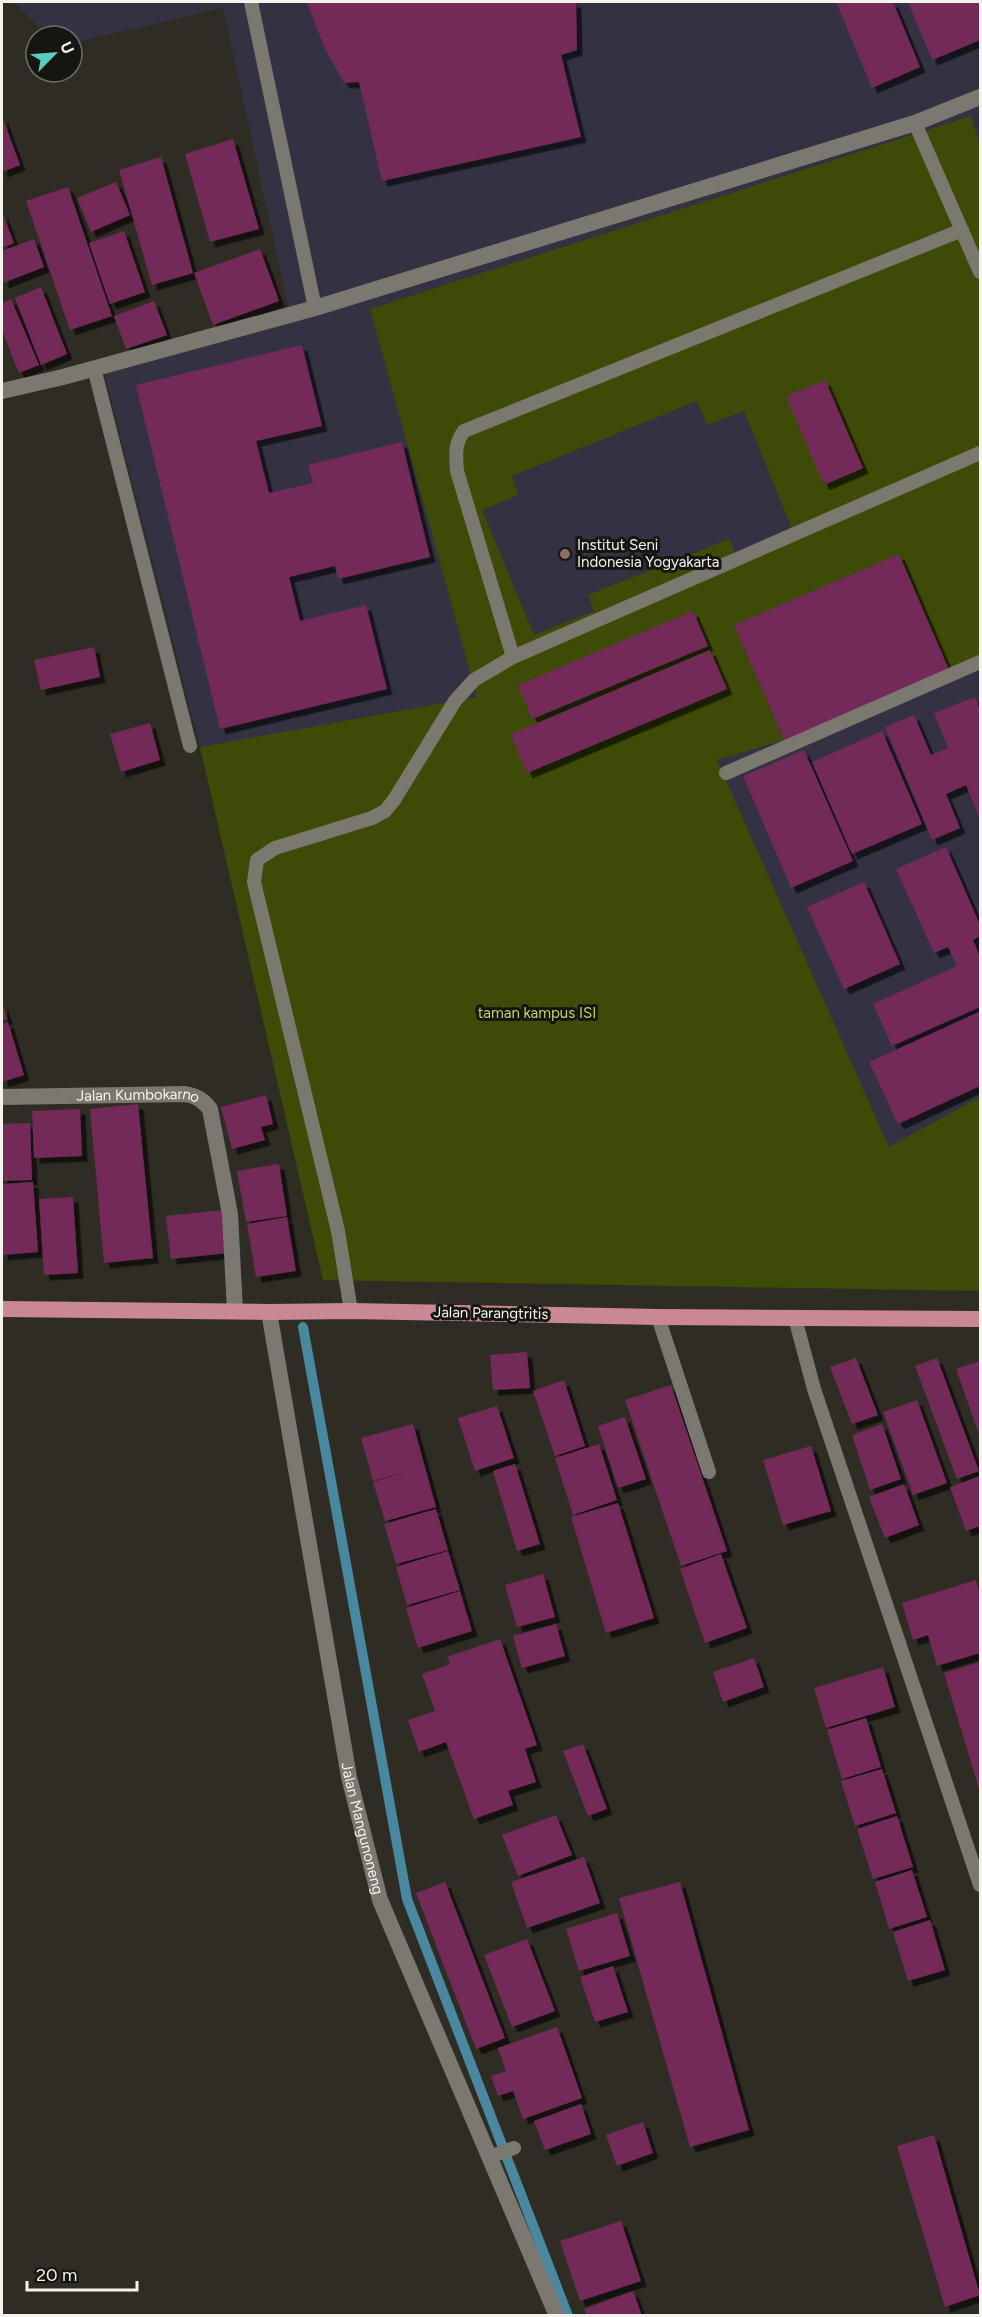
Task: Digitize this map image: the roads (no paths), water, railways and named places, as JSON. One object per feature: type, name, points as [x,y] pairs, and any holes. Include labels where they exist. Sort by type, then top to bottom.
[{"type":"main road","name":"Jalan Parangtritis","points":[[2,1309],[351,1311],[658,1317],[981,1318]]},
{"type":"street","points":[[2,388],[94,368],[315,308],[915,123],[981,97]]},
{"type":"street","name":"Jalan Kumbokarno","points":[[2,1097],[185,1094],[196,1096],[204,1101],[210,1108],[230,1214],[235,1311]]},
{"type":"street","name":"Jalan Mangunoneng","points":[[268,1312],[349,1778],[380,1900],[494,2156],[557,2316]]},
{"type":"lane","points":[[251,2],[315,308]]},
{"type":"lane","points":[[915,123],[981,272]]},
{"type":"lane","points":[[513,657],[457,471],[455,453],[457,440],[464,431],[962,230]]},
{"type":"lane","points":[[94,368],[190,746]]},
{"type":"lane","points":[[351,1311],[338,1231],[254,882],[257,860],[275,848],[372,818],[385,811],[454,701],[474,680],[513,657],[981,453]]},
{"type":"lane","points":[[726,772],[981,662]]},
{"type":"lane","points":[[658,1317],[709,1472]]},
{"type":"lane","points":[[795,1318],[814,1389],[981,1885]]},
{"type":"lane","points":[[494,2156],[514,2148]]},
{"type":"waterway","points":[[303,1327],[407,1899],[568,2316]]},
{"type":"place","name":"Institut Seni Indonesia Yogyakarta","points":[[565,554]]},
{"type":"park label","name":"taman kampus ISI","points":[[537,1013]]}]
